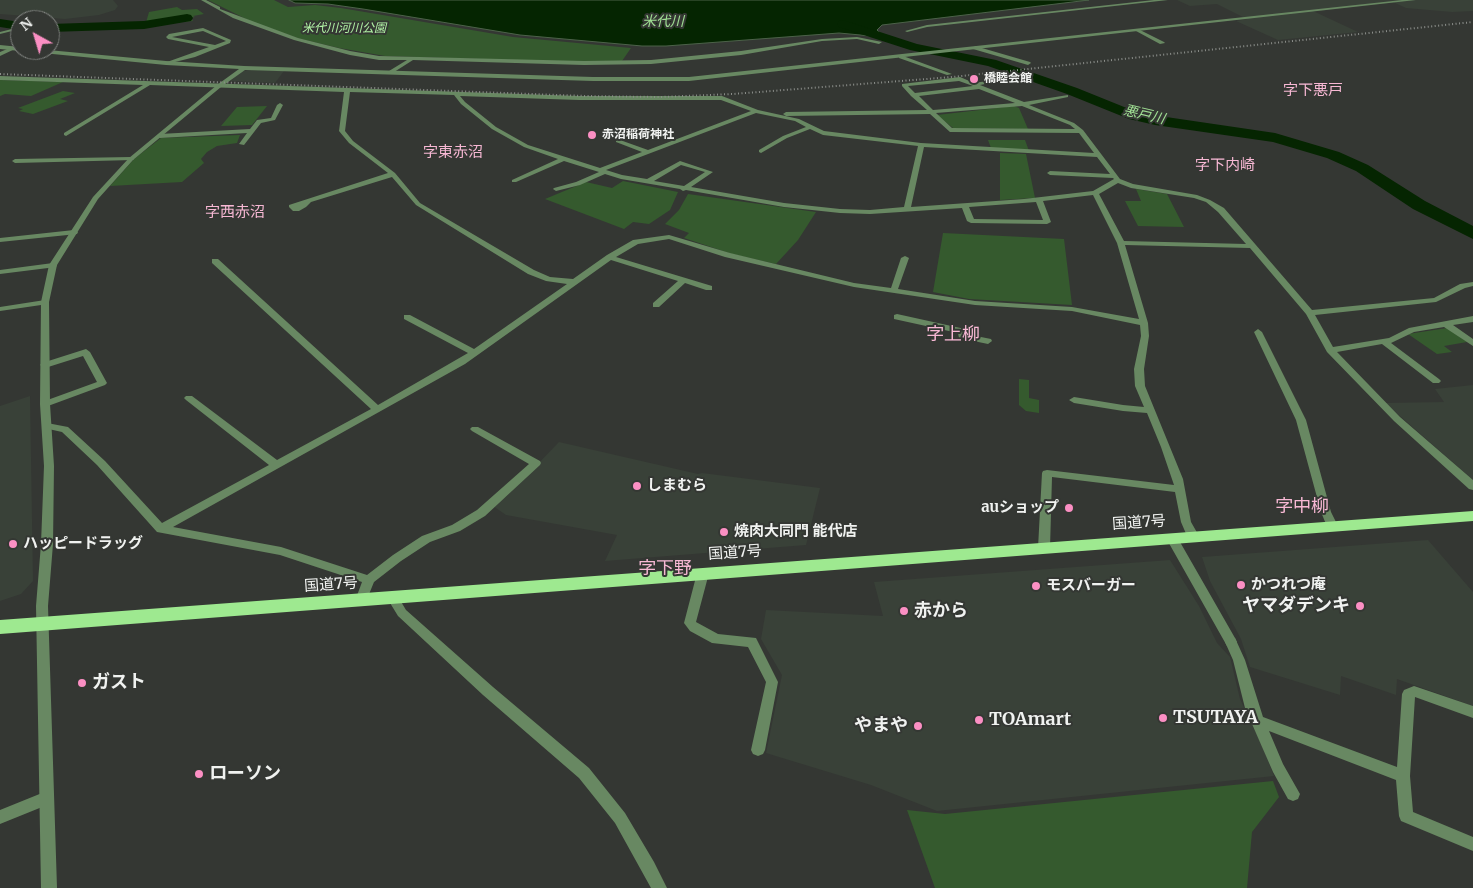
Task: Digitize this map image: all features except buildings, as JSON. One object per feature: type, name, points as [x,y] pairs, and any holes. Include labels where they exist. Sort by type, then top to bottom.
[{"type":"highway","name":"国道7号","points":[[0,627],[1473,516]]},
{"type":"street","points":[[203,0],[235,17],[296,39],[350,53],[379,58],[584,63],[651,62],[741,53],[830,40],[857,38],[879,42]]},
{"type":"street","points":[[907,31],[936,25],[1166,0]]},
{"type":"street","points":[[60,53],[244,68],[593,79],[689,79],[1414,0]]},
{"type":"street","points":[[170,63],[215,48],[229,40],[203,29],[171,35],[168,38],[215,48]]},
{"type":"street","points":[[1138,30],[1162,43]]},
{"type":"street","points":[[975,48],[1028,63]]},
{"type":"street","points":[[904,57],[949,74]]},
{"type":"street","points":[[391,72],[412,59]]},
{"type":"street","points":[[48,888],[42,624],[49,466],[45,365],[46,302],[53,265],[95,198],[131,160],[219,86],[244,68]]},
{"type":"street","points":[[0,78],[593,99],[722,98],[756,111],[797,120],[823,133],[921,145],[1100,155]]},
{"type":"street","points":[[1081,131],[950,130],[912,95],[904,85],[960,79],[1072,124],[1081,131],[1116,178]]},
{"type":"street","points":[[974,84],[1000,80]]},
{"type":"street","points":[[66,134],[148,84]]},
{"type":"street","points":[[912,95],[981,87]]},
{"type":"street","points":[[347,91],[342,131],[351,142],[393,174],[402,188],[418,204],[531,272],[549,279],[574,282]]},
{"type":"street","points":[[456,94],[462,103],[494,128],[526,146],[564,159],[621,177],[784,205],[870,212],[1039,199],[1095,192],[1116,178]]},
{"type":"street","points":[[770,114],[930,112],[1023,104],[1066,96]]},
{"type":"street","points":[[242,144],[259,121],[273,119],[280,105]]},
{"type":"street","points":[[556,189],[578,184],[647,152],[756,111]]},
{"type":"street","points":[[761,151],[785,137],[810,127]]},
{"type":"street","points":[[160,136],[252,131]]},
{"type":"street","points":[[618,141],[647,152]]},
{"type":"street","points":[[907,209],[921,145]]},
{"type":"street","points":[[514,181],[564,159]]},
{"type":"street","points":[[15,161],[131,160]]},
{"type":"street","points":[[647,182],[680,163],[710,172],[683,189]]},
{"type":"street","points":[[1050,173],[1116,178],[1131,186],[1195,196],[1208,201],[1221,210],[1250,246],[1310,313],[1330,350],[1386,408],[1473,486]]},
{"type":"street","points":[[309,200],[393,174]]},
{"type":"street","points":[[1095,192],[1121,243],[1144,323],[1145,336],[1139,369],[1140,386],[1166,447],[1180,489],[1186,522],[1193,536]]},
{"type":"street","points":[[965,205],[971,221],[1047,222],[1039,199]]},
{"type":"street","points":[[0,240],[74,232]]},
{"type":"street","points":[[161,529],[447,371],[610,257],[636,242],[669,237],[748,260],[854,285],[975,303],[1072,309],[1144,323]]},
{"type":"street","points":[[1121,243],[1250,246]]},
{"type":"street","points":[[610,257],[710,288]]},
{"type":"street","points":[[894,290],[904,258]]},
{"type":"street","points":[[215,261],[377,409]]},
{"type":"street","points":[[0,272],[53,265]]},
{"type":"street","points":[[656,305],[683,280]]},
{"type":"street","points":[[1310,313],[1436,300],[1463,286],[1473,284]]},
{"type":"street","points":[[0,309],[46,302]]},
{"type":"street","points":[[407,317],[474,353]]},
{"type":"street","points":[[897,317],[962,330],[962,336],[988,341]]},
{"type":"street","points":[[1330,350],[1392,340],[1412,330],[1473,320]]},
{"type":"street","points":[[1446,324],[1473,343]]},
{"type":"street","points":[[1258,332],[1301,420],[1326,512],[1332,526]]},
{"type":"street","points":[[1384,341],[1436,381]]},
{"type":"street","points":[[45,365],[86,352],[102,384],[46,404]]},
{"type":"street","points":[[189,398],[276,465]]},
{"type":"street","points":[[1074,400],[1123,408],[1151,410]]},
{"type":"street","points":[[48,426],[65,428],[101,463],[161,529],[282,551],[369,580]]},
{"type":"street","points":[[361,601],[369,580],[397,558],[426,539],[456,528],[481,513],[536,463],[475,429]]},
{"type":"street","points":[[1044,548],[1047,473],[1180,489]]},
{"type":"street","points":[[1172,538],[1231,642],[1239,660],[1248,696],[1258,721],[1278,768],[1293,794]]},
{"type":"street","points":[[703,573],[690,623],[694,628],[716,639],[752,642],[772,682],[758,750]]},
{"type":"street","points":[[393,598],[402,613],[488,691],[584,773],[620,818],[659,888]]},
{"type":"street","points":[[1473,712],[1414,691],[1409,694],[1403,776],[1406,816],[1473,844]]},
{"type":"street","points":[[1258,721],[1403,776]]},
{"type":"street","points":[[0,817],[47,798]]},
{"type":"shaded area","points":[[0,0],[113,0],[118,6],[115,10],[99,15],[65,19],[60,19],[60,10],[10,10],[10,15],[0,14]]},
{"type":"shaded area","points":[[1177,0],[1473,0],[1473,11],[1452,12],[1406,8],[1391,1],[1313,11],[1358,32],[1278,40],[1236,21],[1247,19],[1217,4],[1190,6]]},
{"type":"shaded area","points":[[241,71],[284,71],[275,83],[230,81]]},
{"type":"shaded area","points":[[1473,385],[1473,480],[1385,403],[1444,402],[1435,389]]},
{"type":"shaded area","points":[[30,396],[33,581],[21,594],[0,601],[0,406]]},
{"type":"shaded area","points":[[559,442],[698,474],[820,488],[806,545],[605,561],[617,535],[506,515],[493,506],[507,496]]},
{"type":"shaded area","points":[[1428,540],[1473,592],[1473,706],[1397,679],[1396,695],[1341,676],[1340,695],[1250,667],[1241,639],[1210,581],[1202,557]]},
{"type":"shaded area","points":[[1170,560],[1199,606],[1217,643],[1230,657],[1240,699],[1274,776],[937,811],[871,785],[766,753],[782,675],[761,639],[766,610],[883,616],[874,582]]},
{"type":"green space","name":"米代川河川公園","points":[[208,0],[274,0],[288,7],[315,5],[341,8],[513,37],[631,48],[622,61],[580,62],[385,56],[297,38],[252,22]]},
{"type":"green space","points":[[177,7],[182,10],[197,9],[204,14],[193,16],[195,17],[191,18],[193,21],[145,26],[149,12]]},
{"type":"green space","points":[[0,80],[63,82],[31,96],[5,94],[0,96]]},
{"type":"green space","points":[[63,91],[75,93],[60,99],[68,101],[33,114],[19,111],[23,109],[18,108]]},
{"type":"green space","points":[[267,106],[252,125],[221,126],[237,107]]},
{"type":"green space","points":[[1014,106],[1019,108],[1028,129],[953,128],[937,115]]},
{"type":"green space","points":[[240,135],[237,143],[217,146],[207,152],[201,159],[204,163],[182,182],[110,186],[134,159],[161,138]]},
{"type":"green space","points":[[988,140],[1025,140],[1029,151],[991,148]]},
{"type":"green space","points":[[1000,153],[1026,154],[1035,198],[1000,200]]},
{"type":"green space","points":[[623,181],[678,192],[670,210],[649,224],[633,222],[624,229],[545,199],[586,182],[612,188]]},
{"type":"green space","points":[[1136,189],[1167,194],[1184,227],[1138,226],[1125,201],[1141,201]]},
{"type":"green space","points":[[688,194],[816,212],[798,240],[776,264],[732,254],[684,238],[689,233],[665,224],[679,210]]},
{"type":"green space","points":[[943,233],[1064,239],[1072,305],[969,299],[933,292]]},
{"type":"green space","points":[[1447,328],[1467,342],[1444,346],[1452,352],[1437,354],[1408,334]]},
{"type":"green space","points":[[1019,379],[1029,380],[1029,398],[1039,400],[1039,413],[1026,411],[1019,405]]},
{"type":"green space","points":[[1273,781],[1279,797],[1252,832],[1247,888],[935,888],[907,810],[945,814]]},
{"type":"water","name":"米代川","points":[[289,0],[1089,0],[882,25],[877,30],[879,32],[871,36],[839,33],[666,46],[642,46],[520,35],[363,9],[328,4],[295,3]]},
{"type":"waterway","points":[[60,28],[144,25],[187,18]]},
{"type":"waterway","points":[[0,23],[10,24]]},
{"type":"waterway","name":"悪戸川","points":[[843,24],[914,47],[991,63],[1072,91],[1134,116],[1155,121],[1275,138],[1333,155],[1362,168],[1419,205],[1473,233]]},
{"type":"railway","points":[[0,74],[585,96],[660,97],[733,94],[952,77],[1473,22]]},
{"type":"place","name":"橋睦会館","points":[[974,79]]},
{"type":"place","name":"赤沼稲荷神社","points":[[592,135]]},
{"type":"place","name":"しまむら","points":[[637,486]]},
{"type":"place","name":"auショップ","points":[[1069,508]]},
{"type":"place","name":"焼肉大同門 能代店","points":[[724,532]]},
{"type":"place","name":"ハッピードラッグ","points":[[13,544]]},
{"type":"place","name":"かつれつ庵","points":[[1241,585]]},
{"type":"place","name":"モスバーガー","points":[[1036,586]]},
{"type":"place","name":"ヤマダデンキ","points":[[1360,606]]},
{"type":"place","name":"赤から","points":[[904,611]]},
{"type":"place","name":"ガスト","points":[[82,683]]},
{"type":"place","name":"TSUTAYA","points":[[1163,718]]},
{"type":"place","name":"TOAmart","points":[[979,720]]},
{"type":"place","name":"やまや","points":[[918,726]]},
{"type":"place","name":"ローソン","points":[[199,774]]},
{"type":"district","name":"字下悪戸","points":[[1313,91]]},
{"type":"district","name":"字東赤沼","points":[[453,153]]},
{"type":"district","name":"字下内崎","points":[[1225,166]]},
{"type":"district","name":"字西赤沼","points":[[235,213]]},
{"type":"district","name":"字上柳","points":[[953,335]]},
{"type":"district","name":"字中柳","points":[[1302,507]]},
{"type":"district","name":"字下野","points":[[665,569]]}]
